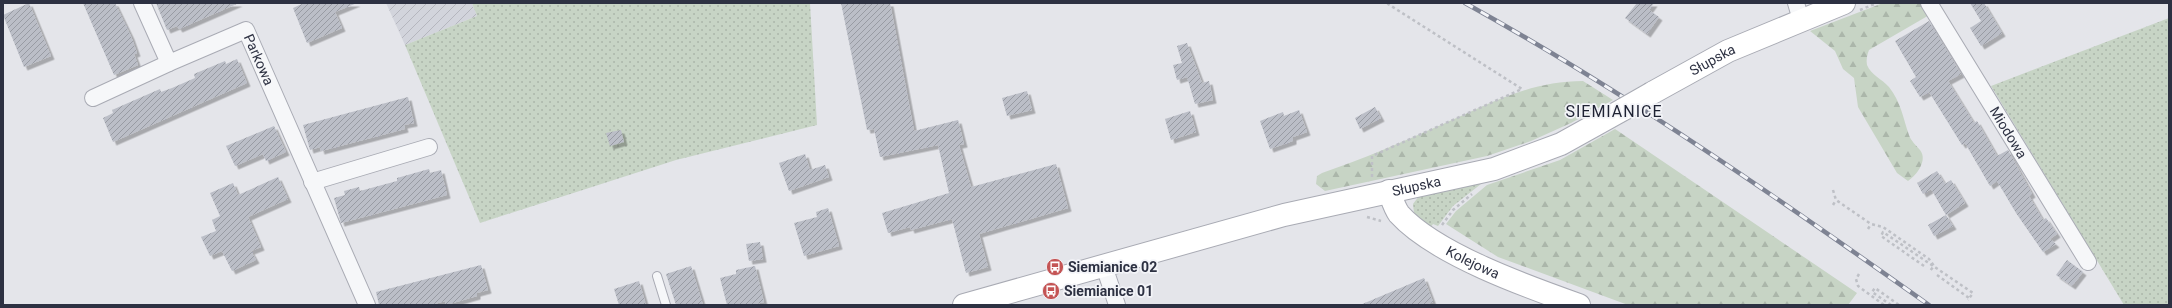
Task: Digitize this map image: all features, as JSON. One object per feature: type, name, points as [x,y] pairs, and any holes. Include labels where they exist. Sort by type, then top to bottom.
[{"type":"main road","name":"Słupska","points":[[964,305],[1380,187],[1478,173],[1513,163],[1561,144],[1798,12],[1844,3]]},
{"type":"main road","name":"Kolejowa","points":[[1380,187],[1398,213],[1408,222],[1443,246],[1487,269],[1579,305]]},
{"type":"street","points":[[93,98],[169,63],[142,3]]},
{"type":"street","name":"Miodowa","points":[[1929,3],[2088,262]]},
{"type":"street","name":"Parkowa","points":[[169,63],[246,30],[367,305]]},
{"type":"street","points":[[312,182],[429,147]]},
{"type":"street","points":[[1104,266],[1117,305]]},
{"type":"lane","points":[[657,276],[666,305]]},
{"type":"path","points":[[1380,187],[1372,156],[1522,89],[1388,4],[1389,3]]},
{"type":"path","points":[[1833,190],[1836,200],[1871,224],[1883,227],[1929,259],[1934,266]]},
{"type":"path","points":[[1833,205],[1836,200]]},
{"type":"path","points":[[1363,216],[1385,223]]},
{"type":"path","points":[[1868,229],[1871,224]]},
{"type":"path","points":[[1924,266],[1881,236],[1883,232],[1926,263],[1934,266],[1973,293],[1969,299],[1937,275]]},
{"type":"path","points":[[1929,272],[1934,266]]},
{"type":"path","points":[[1859,274],[1856,279],[1858,286],[1884,305]]},
{"type":"path","points":[[1891,305],[1872,292],[1875,288],[1899,305]]},
{"type":"shaded area","points":[[386,3],[472,3],[477,16],[405,45]]},
{"type":"green space","points":[[472,3],[810,3],[817,125],[676,160],[480,223],[405,45],[477,16]]},
{"type":"green space","points":[[1883,3],[1924,3],[1931,14],[1869,50],[1867,58],[1867,65],[1869,68],[1889,87],[1893,93],[1899,104],[1910,137],[1922,154],[1922,163],[1918,171],[1908,181],[1897,173],[1858,107],[1854,78],[1843,69],[1835,51],[1810,31]]},
{"type":"green space","points":[[2169,18],[2169,305],[2124,305],[1991,86]]},
{"type":"green space","points":[[1583,81],[1613,100],[1571,123],[1531,141],[1487,156],[1325,191],[1316,184],[1317,176],[1322,173],[1382,150],[1510,95],[1545,85]]},
{"type":"green space","points":[[1615,129],[1857,293],[1848,305],[1628,305],[1498,257],[1446,224],[1456,211],[1487,185],[1560,160]]},
{"type":"green space","points":[[1486,180],[1453,206],[1438,226],[1433,224],[1430,228],[1414,213],[1413,204],[1419,196]]},
{"type":"building","points":[[29,3],[51,56],[24,67],[3,15]]},
{"type":"building","points":[[83,3],[115,3],[131,36],[137,53],[134,54],[138,65],[114,75]]},
{"type":"building","points":[[156,3],[239,3],[179,29],[177,26],[167,30]]},
{"type":"building","points":[[304,3],[357,3],[335,12],[342,28],[307,43],[293,8]]},
{"type":"building","points":[[841,3],[890,3],[914,131],[958,120],[964,144],[959,145],[971,187],[1056,164],[1068,208],[979,234],[988,267],[966,273],[952,219],[911,230],[910,227],[888,233],[882,213],[949,193],[938,145],[880,157],[874,129],[867,130]]},
{"type":"building","points":[[1637,3],[1654,3],[1649,10],[1659,17],[1647,34],[1625,18]]},
{"type":"building","points":[[1970,3],[1984,3],[2002,33],[1981,46],[1970,28],[1981,21]]},
{"type":"building","points":[[1929,21],[1961,74],[1948,81],[1974,123],[1977,121],[1997,156],[2008,150],[2032,194],[2029,196],[2043,220],[2046,218],[2057,234],[2050,239],[2056,244],[2043,252],[2016,213],[1997,181],[1990,186],[1965,143],[1962,145],[1929,92],[1920,97],[1910,81],[1916,77],[1895,41]]},
{"type":"building","points":[[1187,43],[1202,83],[1209,81],[1213,100],[1195,104],[1187,77],[1177,80],[1173,65],[1182,63],[1177,46]]},
{"type":"building","points":[[237,59],[247,83],[113,142],[103,118],[113,113],[112,110],[160,89],[161,92],[172,88],[195,78],[194,74],[225,61],[226,64]]},
{"type":"building","points":[[1027,91],[1032,110],[1007,116],[1002,98]]},
{"type":"building","points":[[408,97],[414,123],[404,125],[405,129],[321,151],[320,147],[310,150],[303,125]]},
{"type":"building","points":[[1375,107],[1381,118],[1360,129],[1355,118]]},
{"type":"building","points":[[1299,110],[1307,132],[1293,137],[1293,141],[1270,149],[1260,121],[1283,112],[1284,116]]},
{"type":"building","points":[[1190,111],[1196,132],[1171,140],[1165,119]]},
{"type":"building","points":[[274,126],[286,152],[266,161],[263,154],[235,166],[226,146]]},
{"type":"building","points":[[621,130],[624,142],[610,146],[606,133]]},
{"type":"building","points":[[805,154],[810,170],[825,165],[829,177],[789,191],[779,163]]},
{"type":"building","points":[[429,169],[430,173],[441,170],[447,195],[341,223],[334,198],[345,195],[344,191],[359,187],[360,191],[397,181],[397,178]]},
{"type":"building","points":[[1937,171],[1945,184],[1951,180],[1965,203],[1946,215],[1931,189],[1923,194],[1917,183]]},
{"type":"building","points":[[278,177],[288,199],[248,217],[261,247],[251,251],[256,260],[232,271],[222,251],[210,256],[201,237],[216,231],[212,220],[220,216],[210,193],[233,183],[238,195]]},
{"type":"building","points":[[828,208],[839,246],[804,256],[794,223],[817,217],[816,212]]},
{"type":"building","points":[[1946,215],[1953,226],[1934,236],[1928,225]]},
{"type":"building","points":[[760,242],[763,259],[749,261],[746,244]]},
{"type":"building","points":[[2067,260],[2083,272],[2072,286],[2056,275]]},
{"type":"building","points":[[481,265],[488,290],[477,293],[477,296],[446,305],[445,301],[431,305],[379,305],[376,292]]},
{"type":"building","points":[[691,266],[703,305],[676,305],[666,274]]},
{"type":"building","points":[[755,266],[764,302],[752,305],[727,305],[720,278],[736,274],[736,270]]},
{"type":"building","points":[[1424,278],[1433,302],[1425,305],[1360,305]]},
{"type":"building","points":[[639,281],[646,305],[619,305],[614,289]]},
{"type":"railway","points":[[1465,3],[1585,73],[1643,110],[1759,186],[1929,305]]},
{"type":"place","name":"Siemianice 02","points":[[1055,267]]},
{"type":"place","name":"Siemianice 01","points":[[1051,291]]},
{"type":"district","name":"SIEMIANICE","points":[[1614,111]]}]
